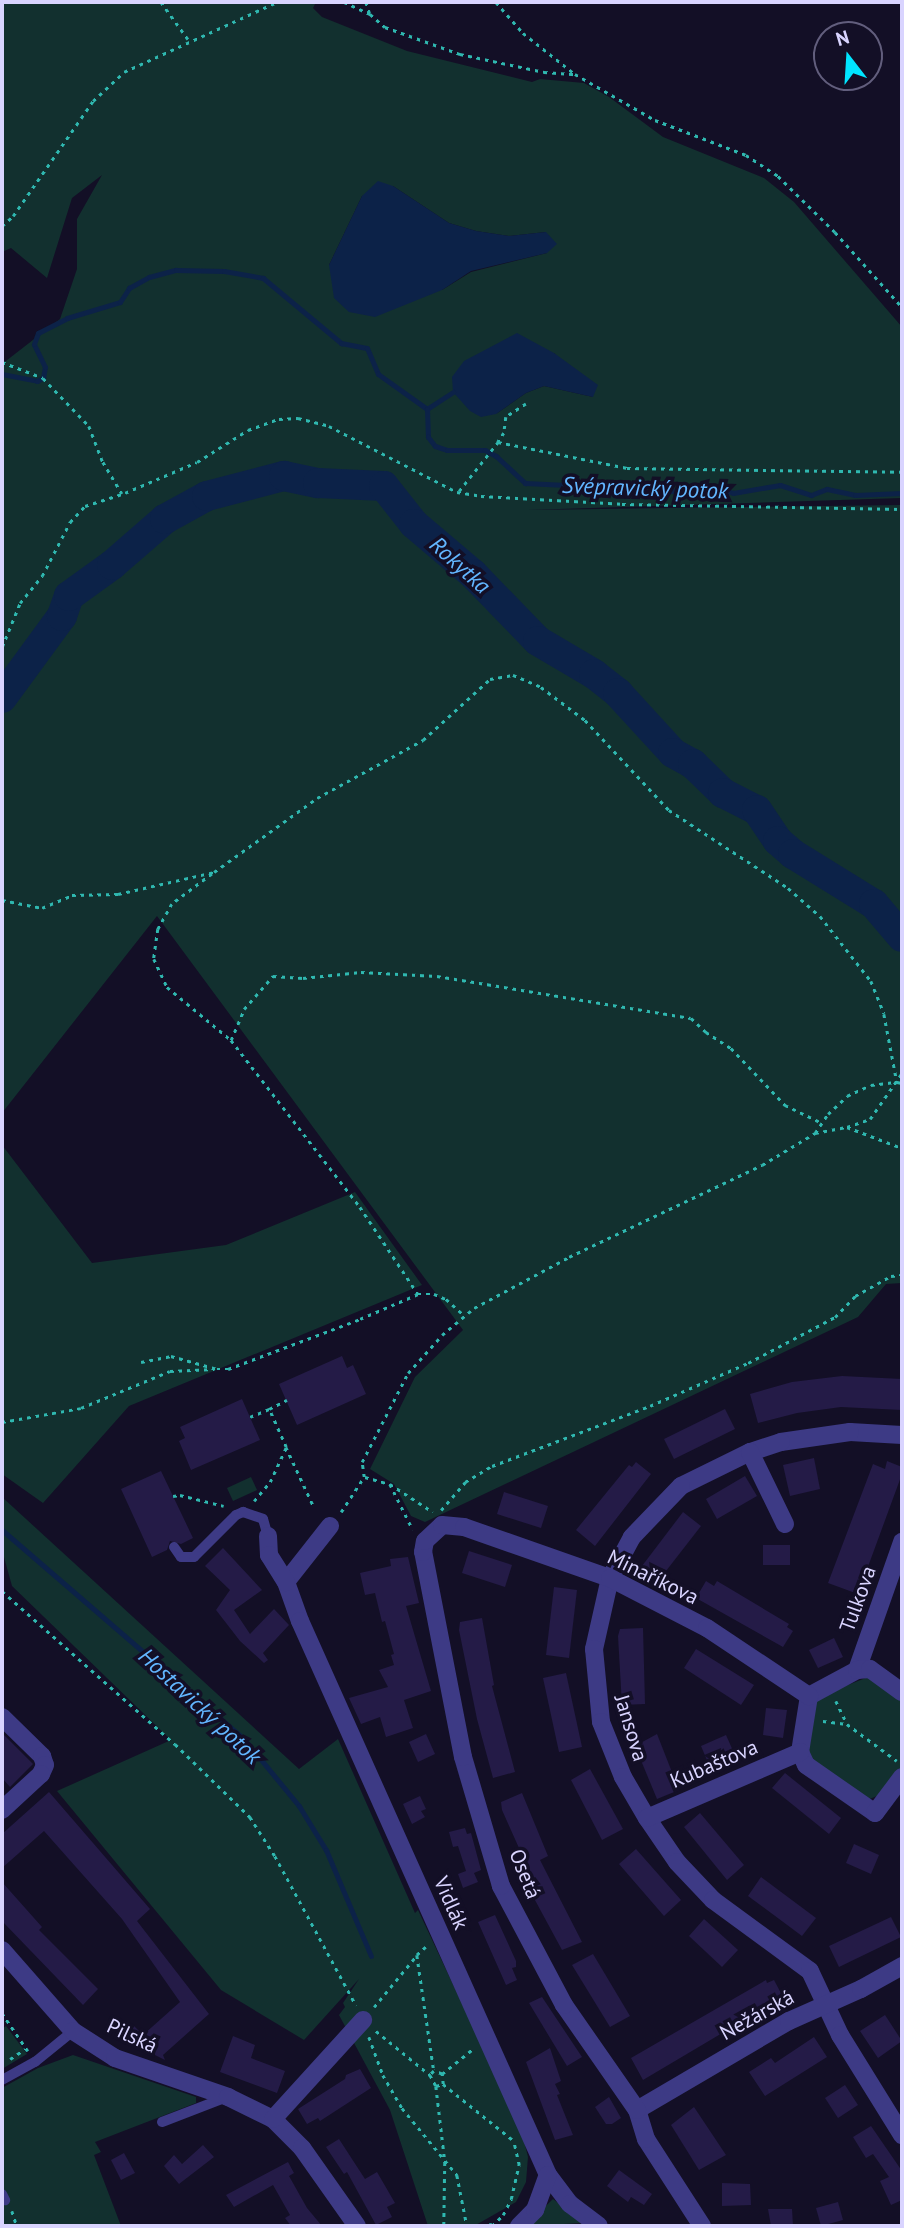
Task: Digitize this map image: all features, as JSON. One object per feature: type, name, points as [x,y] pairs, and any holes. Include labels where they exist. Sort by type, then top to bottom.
[{"type":"street","name":"Jansova","points":[[902,1435],[850,1432],[781,1441],[750,1452],[681,1486],[632,1536],[610,1578],[594,1650],[595,1686],[601,1722],[611,1751],[647,1818],[677,1862],[713,1900],[810,1971],[840,2035],[902,2134]]},
{"type":"street","points":[[750,1452],[785,1524]]},
{"type":"street","points":[[286,1582],[330,1525]]},
{"type":"street","name":"Minaříkova","points":[[442,1525],[464,1527],[610,1578],[707,1628],[808,1696]]},
{"type":"street","points":[[424,1552],[429,1534],[442,1525]]},
{"type":"street","name":"Vidlák","points":[[268,1536],[270,1555],[286,1582],[300,1621],[548,2175],[570,2204],[599,2226]]},
{"type":"street","name":"Tulkova","points":[[857,1670],[902,1542]]},
{"type":"street","name":"Osetá","points":[[424,1552],[463,1758],[501,1886],[564,2005],[637,2110],[646,2139],[702,2226]]},
{"type":"street","points":[[902,1692],[870,1669],[857,1670],[808,1696],[800,1752],[806,1765],[875,1813],[902,1777]]},
{"type":"street","points":[[2,1717],[42,1756],[45,1765],[41,1774],[2,1810]]},
{"type":"street","name":"Kubaštova","points":[[647,1818],[800,1752]]},
{"type":"street","name":"Pilská","points":[[2,1950],[73,2031],[115,2058],[229,2097],[273,2119],[302,2148],[357,2226]]},
{"type":"street","name":"Nežárská","points":[[637,2110],[789,2021],[902,1966]]},
{"type":"street","points":[[273,2119],[363,2020]]},
{"type":"street","points":[[519,2226],[535,2210],[548,2175]]},
{"type":"lane","points":[[174,1548],[181,1557],[194,1558],[242,1509],[263,1519],[268,1536]]},
{"type":"lane","points":[[2,2080],[36,2062],[73,2031]]},
{"type":"lane","points":[[162,2122],[229,2097]]},
{"type":"path","points":[[161,2],[188,40]]},
{"type":"path","points":[[2,226],[13,216],[93,102],[124,72],[188,40],[277,2]]},
{"type":"path","points":[[344,2],[370,14],[385,27],[460,54],[544,72],[575,74]]},
{"type":"path","points":[[366,2],[370,14]]},
{"type":"path","points":[[496,2],[523,33],[575,74],[655,120],[746,155],[778,176],[835,232],[902,307]]},
{"type":"path","points":[[2,362],[43,378],[89,426],[103,462],[122,494]]},
{"type":"path","points":[[457,492],[497,443],[506,417],[526,404]]},
{"type":"path","points":[[2,647],[20,603],[42,576],[70,522],[85,506],[122,494],[197,462],[248,430],[279,419],[298,418],[329,426],[457,492],[622,504],[902,509]]},
{"type":"path","points":[[497,443],[627,468],[902,472]]},
{"type":"path","points":[[418,1294],[360,1207],[311,1148],[231,1040],[167,987],[154,959],[158,929],[172,904],[317,798],[423,740],[490,679],[513,675],[541,687],[585,720],[669,810],[788,888],[820,916],[871,981],[887,1024],[897,1082]]},
{"type":"path","points":[[2,900],[42,908],[72,895],[118,894],[214,872]]},
{"type":"path","points":[[231,1040],[244,1009],[272,976],[303,978],[361,972],[437,976],[691,1018],[706,1032],[731,1048],[785,1105],[822,1123]]},
{"type":"path","points":[[330,1525],[355,1494],[364,1477],[362,1462],[408,1373],[442,1335],[465,1316],[569,1256],[762,1165],[815,1133],[870,1119],[902,1073]]},
{"type":"path","points":[[815,1133],[847,1096],[872,1085],[902,1082]]},
{"type":"path","points":[[847,1127],[902,1148]]},
{"type":"path","points":[[442,1525],[441,1506],[465,1482],[492,1466],[650,1406],[748,1363],[835,1317],[855,1296],[891,1276],[902,1275]]},
{"type":"path","points":[[4,1422],[81,1408],[170,1371],[217,1369],[258,1359],[418,1294],[435,1294],[446,1299],[465,1316]]},
{"type":"path","points":[[141,1362],[171,1356],[217,1369]]},
{"type":"path","points":[[250,1417],[287,1400]]},
{"type":"path","points":[[269,1409],[313,1505]]},
{"type":"path","points":[[173,1496],[180,1495],[218,1506],[242,1509],[266,1489],[286,1447]]},
{"type":"path","points":[[364,1477],[390,1484],[429,1507],[442,1525]]},
{"type":"path","points":[[390,1484],[424,1552]]},
{"type":"path","points":[[2,1591],[175,1744],[250,1817],[348,1985],[383,2075],[402,2108],[457,2175],[467,2226]]},
{"type":"path","points":[[829,1685],[848,1724],[902,1765]]},
{"type":"path","points":[[806,1718],[848,1724]]},
{"type":"path","points":[[363,2020],[416,1955],[429,1944]]},
{"type":"path","points":[[416,1955],[434,2071]]},
{"type":"path","points":[[2,2013],[36,2062]]},
{"type":"path","points":[[363,2020],[430,2075],[436,2086],[445,2162],[444,2226]]},
{"type":"path","points":[[2,2065],[26,2048]]},
{"type":"path","points":[[442,2074],[476,2048]]},
{"type":"path","points":[[430,2075],[434,2071]]},
{"type":"path","points":[[434,2071],[442,2074]]},
{"type":"path","points":[[442,2074],[443,2084],[513,2140]]},
{"type":"path","points":[[436,2086],[443,2084]]},
{"type":"path","points":[[481,2226],[492,2225],[503,2215],[511,2199],[519,2165],[509,2129]]},
{"type":"path","points":[[3,2197],[17,2226]]},
{"type":"green space","points":[[2,2],[316,2],[313,8],[322,17],[407,51],[532,82],[540,79],[584,83],[609,97],[663,137],[764,178],[794,202],[902,327],[902,498],[527,510],[902,505],[902,1283],[886,1284],[858,1317],[425,1522],[411,1516],[394,1484],[370,1469],[415,1377],[463,1330],[157,916],[2,1113],[2,364],[60,319],[77,269],[77,219],[102,175],[72,198],[47,278],[11,248],[2,252]],"holes":[[[393,186],[449,223],[476,231],[509,236],[546,232],[547,253],[471,272],[442,290],[329,265],[362,196]],[[554,353],[593,397],[544,386],[526,393],[496,414]]]},
{"type":"green space","points":[[2,1145],[92,1263],[226,1245],[355,1192],[422,1285],[129,1406],[43,1503],[2,1474]]},
{"type":"green space","points":[[251,1477],[257,1490],[233,1501],[227,1488]]},
{"type":"green space","points":[[2,1497],[299,1769],[338,1739],[415,1913],[418,1910],[521,2129],[528,2157],[526,2182],[516,2202],[474,2226],[428,2226],[390,2110],[339,2015],[345,2007],[343,2003],[359,1979],[304,2040],[221,1990],[57,1791],[171,1740],[12,1586],[2,1550]]},
{"type":"green space","points":[[868,1677],[902,1700],[902,1767],[882,1794],[867,1800],[811,1759],[808,1749],[815,1703],[823,1695]]},
{"type":"green space","points":[[6,2026],[27,2054],[2,2069],[2,2029]]},
{"type":"green space","points":[[73,2055],[196,2097],[196,2103],[95,2142],[101,2152],[94,2155],[121,2226],[2,2226],[2,2088],[38,2068]]},
{"type":"green space","points":[[553,2199],[583,2223],[525,2226]]},
{"type":"water","points":[[378,181],[393,186],[449,223],[476,231],[509,236],[546,232],[557,244],[547,253],[471,271],[442,290],[375,317],[349,312],[334,298],[329,265],[362,196]]},
{"type":"water","points":[[517,333],[554,353],[598,385],[593,397],[544,386],[526,393],[496,414],[481,417],[470,411],[453,392],[452,377],[464,361]]},
{"type":"building","points":[[342,1356],[347,1368],[353,1365],[366,1394],[297,1425],[279,1384]]},
{"type":"building","points":[[842,1376],[902,1379],[902,1410],[841,1407],[797,1413],[758,1423],[750,1394],[792,1382]]},
{"type":"building","points":[[242,1399],[260,1440],[191,1470],[179,1441],[185,1438],[180,1427]]},
{"type":"building","points":[[725,1409],[735,1429],[674,1459],[664,1439]]},
{"type":"building","points":[[814,1458],[820,1489],[790,1496],[783,1465]]},
{"type":"building","points":[[887,1461],[902,1467],[902,1474],[858,1594],[828,1583],[873,1464],[885,1469]]},
{"type":"building","points":[[636,1462],[651,1474],[595,1546],[576,1530],[629,1465],[632,1467]]},
{"type":"building","points":[[161,1471],[193,1538],[181,1544],[170,1541],[167,1550],[152,1557],[121,1489]]},
{"type":"building","points":[[745,1476],[757,1496],[717,1519],[706,1499]]},
{"type":"building","points":[[504,1492],[548,1506],[541,1528],[497,1514]]},
{"type":"building","points":[[683,1512],[701,1526],[659,1580],[642,1566]]},
{"type":"building","points":[[763,1545],[790,1545],[790,1565],[763,1565]]},
{"type":"building","points":[[223,1548],[262,1590],[234,1610],[250,1634],[274,1609],[289,1625],[263,1653],[268,1660],[264,1663],[240,1641],[216,1610],[230,1590],[205,1566]]},
{"type":"building","points":[[469,1551],[512,1565],[505,1587],[462,1573]]},
{"type":"building","points":[[408,1557],[419,1603],[406,1606],[431,1691],[404,1700],[413,1728],[386,1737],[380,1717],[361,1724],[349,1698],[388,1687],[379,1670],[394,1665],[391,1655],[394,1654],[375,1593],[365,1595],[360,1573],[391,1566],[390,1559]]},
{"type":"building","points":[[706,1581],[714,1586],[717,1581],[789,1624],[787,1627],[793,1631],[783,1647],[696,1598]]},
{"type":"building","points":[[554,1587],[577,1590],[569,1658],[546,1655]]},
{"type":"building","points":[[482,1618],[494,1685],[492,1686],[515,1772],[493,1778],[477,1719],[459,1630],[460,1622]]},
{"type":"building","points":[[643,1628],[645,1704],[622,1705],[618,1636],[620,1629]]},
{"type":"building","points":[[834,1638],[843,1657],[818,1668],[809,1650]]},
{"type":"building","points":[[696,1649],[754,1685],[741,1705],[684,1668]]},
{"type":"building","points":[[566,1673],[582,1747],[559,1752],[543,1678]]},
{"type":"building","points":[[766,1708],[787,1710],[783,1738],[763,1735]]},
{"type":"building","points":[[2,1733],[33,1764],[10,1787],[2,1778]]},
{"type":"building","points":[[426,1734],[435,1754],[418,1762],[409,1742]]},
{"type":"building","points":[[657,1734],[679,1790],[657,1799],[635,1746]]},
{"type":"building","points":[[726,1735],[734,1753],[709,1765],[701,1746]]},
{"type":"building","points":[[590,1769],[623,1829],[602,1840],[571,1780]]},
{"type":"building","points":[[785,1773],[841,1818],[829,1834],[772,1788]]},
{"type":"building","points":[[49,1792],[150,1909],[137,1921],[209,2014],[163,2055],[165,2060],[121,2038],[134,2026],[143,2035],[180,2002],[122,1919],[44,1831],[2,1868],[2,1834]]},
{"type":"building","points":[[522,1793],[548,1856],[540,1860],[582,1942],[562,1950],[529,1889],[536,1886],[502,1810],[501,1802]]},
{"type":"building","points":[[420,1796],[426,1809],[421,1811],[425,1817],[412,1824],[403,1804]]},
{"type":"building","points":[[700,1813],[744,1865],[727,1880],[684,1827]]},
{"type":"building","points":[[465,1828],[467,1834],[471,1833],[481,1870],[474,1873],[478,1882],[463,1888],[458,1874],[466,1871],[458,1846],[453,1847],[449,1832]]},
{"type":"building","points":[[854,1844],[879,1855],[871,1874],[846,1863]]},
{"type":"building","points":[[636,1849],[681,1900],[664,1916],[619,1864]]},
{"type":"building","points":[[761,1877],[816,1918],[802,1936],[748,1896]]},
{"type":"building","points":[[2,1882],[42,1927],[39,1930],[98,1989],[83,2005],[2,1921]]},
{"type":"building","points":[[495,1915],[516,1961],[516,1967],[512,1968],[517,1980],[506,1985],[478,1922]]},
{"type":"building","points":[[891,1917],[901,1937],[839,1967],[829,1946]]},
{"type":"building","points":[[704,1919],[738,1950],[722,1967],[689,1936]]},
{"type":"building","points":[[593,1954],[630,2016],[610,2027],[572,1965]]},
{"type":"building","points":[[766,1980],[767,1983],[774,1980],[783,1997],[643,2080],[631,2058]]},
{"type":"building","points":[[542,1997],[582,2057],[567,2066],[529,2003]]},
{"type":"building","points":[[885,2015],[902,2041],[878,2058],[860,2031]]},
{"type":"building","points":[[233,2036],[255,2045],[251,2058],[285,2071],[277,2093],[220,2072]]},
{"type":"building","points":[[814,2037],[827,2057],[765,2096],[749,2072],[771,2058],[775,2063]]},
{"type":"building","points":[[550,2048],[561,2081],[555,2084],[560,2094],[557,2095],[573,2135],[555,2140],[526,2062]]},
{"type":"building","points":[[360,2069],[371,2088],[320,2121],[318,2118],[307,2124],[298,2109],[345,2079],[346,2075]]},
{"type":"building","points":[[845,2085],[858,2105],[838,2118],[825,2098]]},
{"type":"building","points":[[609,2097],[621,2118],[612,2124],[606,2124],[595,2107]]},
{"type":"building","points":[[694,2107],[726,2155],[699,2170],[671,2125]]},
{"type":"building","points":[[871,2126],[902,2171],[902,2200],[891,2205],[880,2181],[889,2177],[873,2154],[866,2158],[853,2137]]},
{"type":"building","points":[[339,2139],[365,2179],[377,2172],[395,2203],[387,2207],[392,2217],[376,2225],[347,2172],[344,2174],[326,2147]]},
{"type":"building","points":[[203,2145],[214,2157],[179,2184],[164,2166],[174,2155],[182,2164]]},
{"type":"building","points":[[124,2153],[135,2173],[121,2180],[111,2160]]},
{"type":"building","points":[[288,2162],[294,2173],[289,2176],[307,2208],[322,2226],[291,2226],[285,2218],[290,2215],[273,2185],[234,2207],[226,2195]]},
{"type":"building","points":[[619,2170],[652,2194],[644,2205],[631,2197],[628,2202],[607,2186]]},
{"type":"building","points":[[722,2183],[750,2184],[751,2205],[722,2206]]},
{"type":"building","points":[[838,2202],[843,2220],[821,2226],[816,2208]]},
{"type":"building","points":[[768,2209],[792,2209],[793,2226],[771,2226]]},
{"type":"waterway","name":"Svépravický potok","points":[[2,374],[37,381],[43,378],[45,367],[34,344],[38,333],[67,318],[120,302],[129,288],[149,277],[176,270],[224,271],[263,278],[341,343],[367,348],[378,374],[427,409]]},
{"type":"waterway","name":"Svépravický potok","points":[[453,392],[427,409],[428,437],[435,446],[447,450],[485,450],[496,456],[525,483],[608,487],[653,493],[711,487],[733,493],[780,485],[811,495],[827,489],[855,495],[902,493]]},
{"type":"waterway","name":"Rokytka","points":[[2,698],[62,616],[69,596],[112,565],[165,519],[207,496],[284,476],[318,483],[384,486],[414,524],[473,574],[538,641],[594,674],[618,693],[673,753],[693,764],[723,793],[757,810],[778,841],[793,854],[874,904],[902,937]]},
{"type":"waterway","name":"Hostavický potok","points":[[2,1530],[244,1739],[299,1806],[326,1850],[371,1956]]}]
